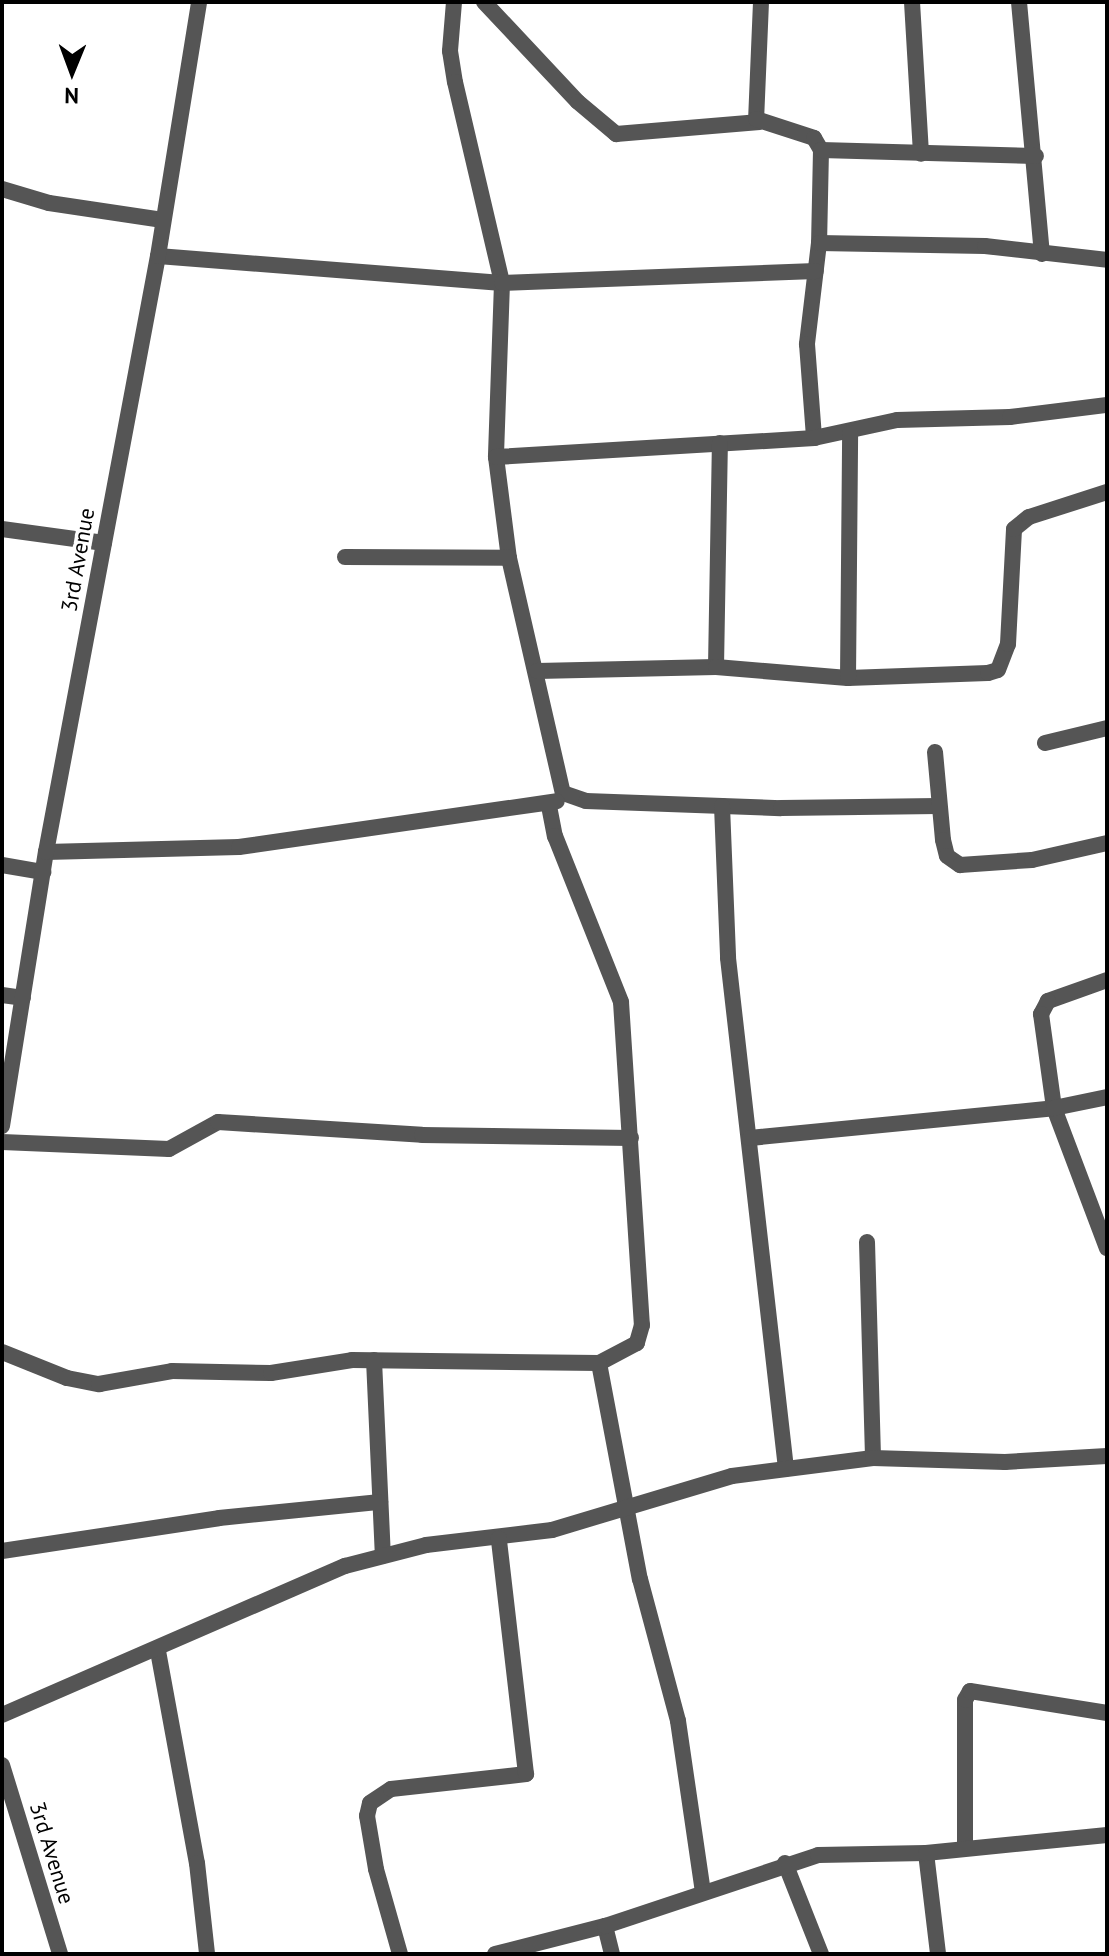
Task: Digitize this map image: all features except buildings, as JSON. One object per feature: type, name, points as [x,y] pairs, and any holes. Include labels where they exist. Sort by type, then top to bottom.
[{"type":"street","name":"3rd Avenue","points":[[2,1126],[46,852],[158,256],[199,2]]},
{"type":"street","points":[[454,2],[450,51],[455,82],[502,283],[496,457],[509,558],[563,793]]},
{"type":"street","points":[[484,2],[578,102],[616,134],[759,122],[814,138],[821,150],[819,243],[807,344],[814,438]]},
{"type":"street","points":[[759,122],[754,103],[761,2]]},
{"type":"street","points":[[912,2],[921,154]]},
{"type":"street","points":[[1019,2],[1036,156],[1042,254]]},
{"type":"street","points":[[821,150],[1036,156]]},
{"type":"street","points":[[2,189],[49,203],[163,220]]},
{"type":"street","points":[[819,243],[985,246],[1107,260]]},
{"type":"street","points":[[158,256],[502,283],[816,271]]},
{"type":"street","points":[[496,457],[814,438],[850,433],[897,420],[1010,417],[1107,405]]},
{"type":"street","points":[[848,678],[850,433]]},
{"type":"street","points":[[716,667],[720,443]]},
{"type":"street","points":[[537,671],[716,667],[848,678],[998,670],[1008,644],[1008,557],[1014,529],[1029,517],[1107,492]]},
{"type":"street","points":[[2,529],[104,543]]},
{"type":"street","points":[[345,557],[509,558]]},
{"type":"street","points":[[1045,743],[1107,728]]},
{"type":"street","points":[[935,752],[938,806],[947,856],[960,865],[1032,860],[1107,843]]},
{"type":"street","points":[[46,852],[239,847],[549,806],[563,793]]},
{"type":"street","points":[[563,793],[586,801],[722,806],[938,806]]},
{"type":"street","points":[[2,1352],[67,1378],[99,1384],[172,1371],[271,1373],[318,1363],[374,1360],[599,1363],[637,1343],[642,1325],[621,1002],[559,847],[549,806]]},
{"type":"street","points":[[722,806],[728,958],[786,1469]]},
{"type":"street","points":[[2,865],[43,872]]},
{"type":"street","points":[[1107,980],[1048,1001],[1041,1014],[1054,1108],[1107,1248]]},
{"type":"street","points":[[2,995],[23,998]]},
{"type":"street","points":[[750,1138],[1054,1108],[1107,1097]]},
{"type":"street","points":[[2,1142],[169,1149],[218,1122],[422,1135],[631,1138]]},
{"type":"street","points":[[867,1242],[873,1458]]},
{"type":"street","points":[[374,1360],[383,1556]]},
{"type":"street","points":[[599,1363],[629,1507],[640,1579],[678,1721],[703,1892]]},
{"type":"street","points":[[2,1715],[158,1651],[345,1566],[426,1545],[499,1539],[552,1530],[732,1476],[873,1458],[1005,1462],[1107,1456]]},
{"type":"street","points":[[2,1551],[219,1518],[380,1502]]},
{"type":"street","points":[[400,1954],[373,1854],[367,1816],[370,1803],[391,1789],[526,1774],[499,1539]]},
{"type":"street","points":[[158,1651],[197,1863],[207,1954]]},
{"type":"street","points":[[965,1846],[965,1700],[970,1691],[1107,1713]]},
{"type":"street","name":"3rd Avenue","points":[[2,1765],[8,1812],[60,1954]]},
{"type":"street","points":[[495,1954],[605,1926],[785,1863],[853,1852],[926,1853],[965,1846],[1107,1835]]},
{"type":"street","points":[[926,1853],[938,1954]]},
{"type":"street","points":[[785,1863],[821,1954]]},
{"type":"street","points":[[605,1926],[612,1954]]}]
